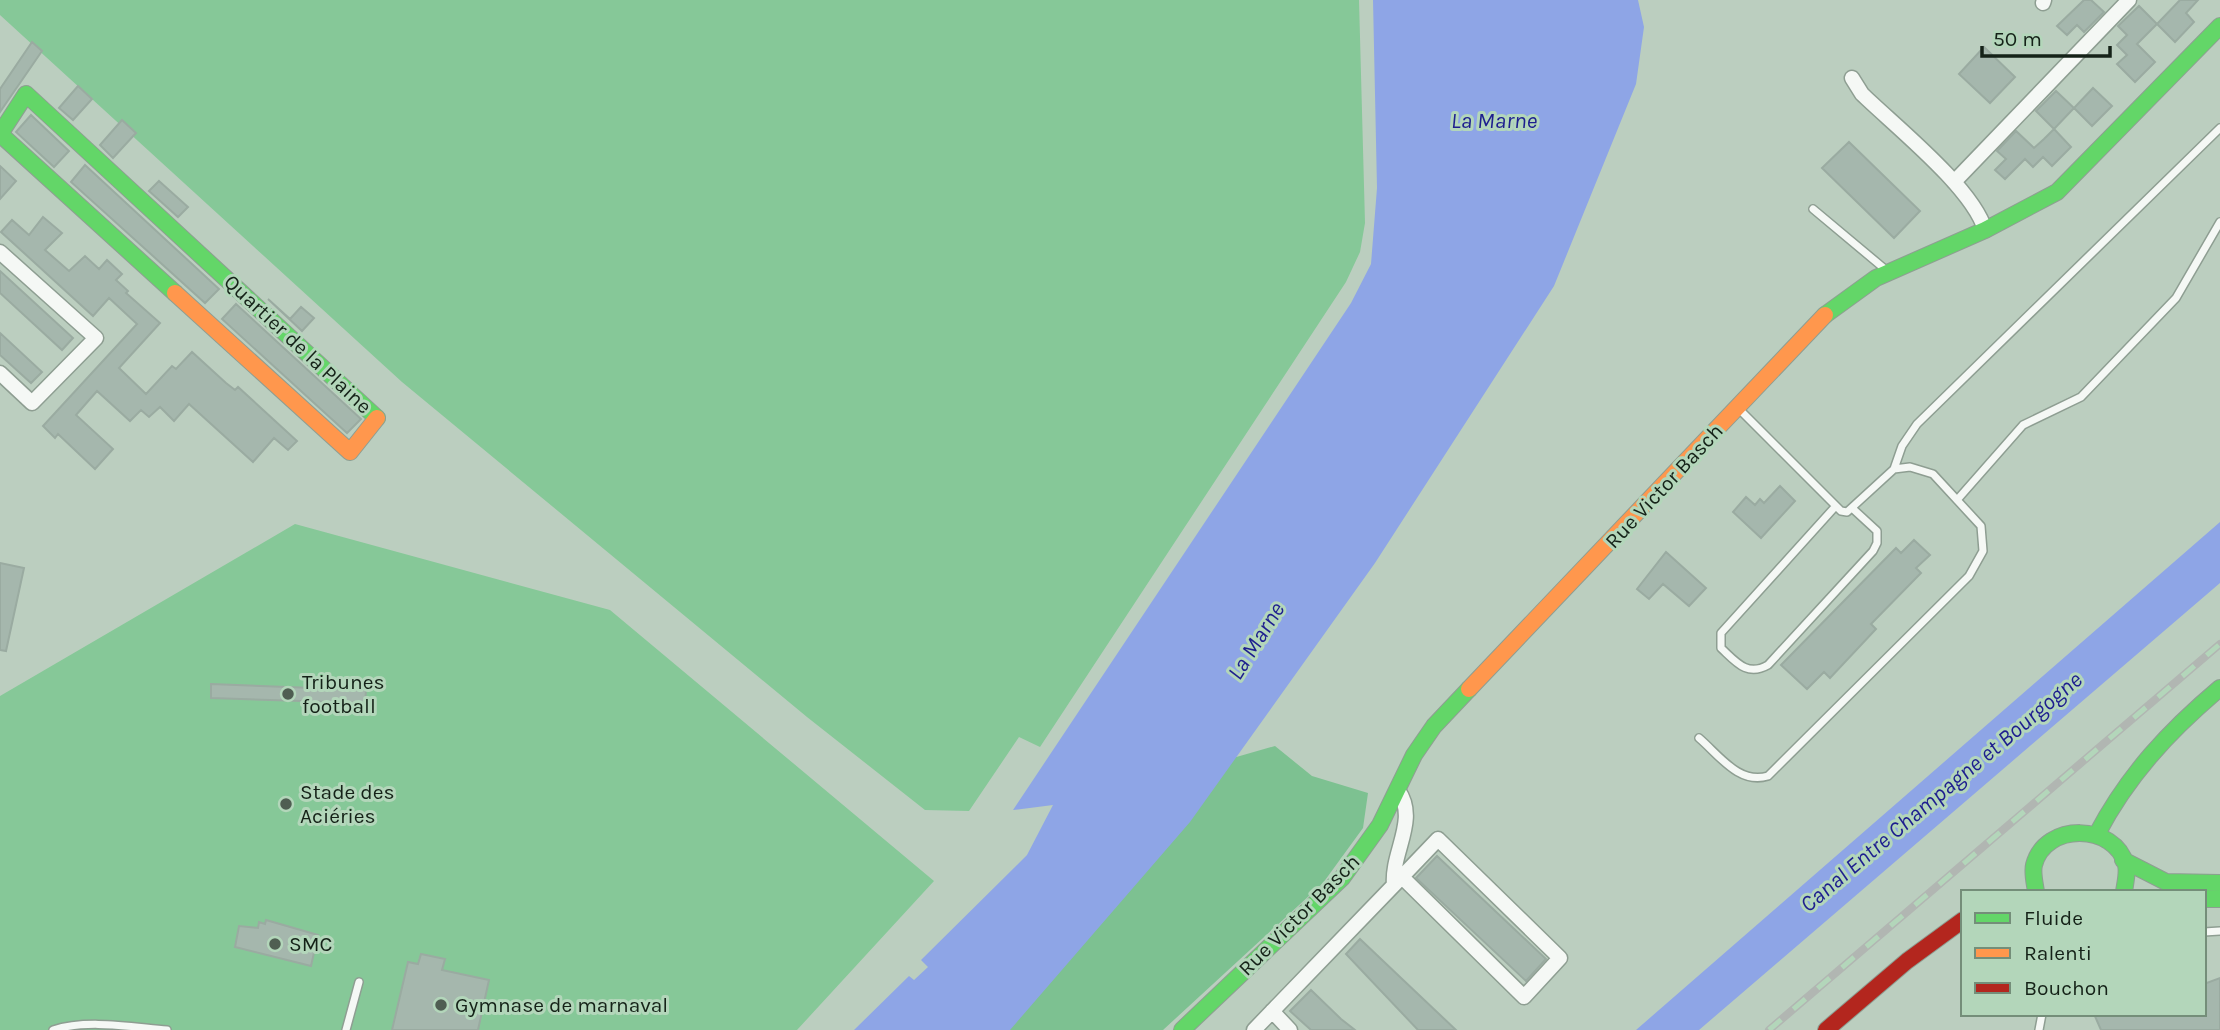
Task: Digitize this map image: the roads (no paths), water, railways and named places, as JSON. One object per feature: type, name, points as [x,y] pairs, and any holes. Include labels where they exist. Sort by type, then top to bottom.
[{"type":"street","points":[[1954,182],[2129,0]]},
{"type":"street","name":"Rue Victor Basch","points":[[1182,1030],[1342,878],[1380,825],[1414,755],[1434,726],[1834,307],[1859,288],[1889,272],[1985,230],[2057,192],[2220,26]]},
{"type":"street","points":[[1852,78],[1862,94],[1954,182],[1982,220],[1985,230]]},
{"type":"street","name":"Quartier de la Plaine","points":[[26,94],[379,419],[350,452],[0,134],[26,94]]},
{"type":"street","points":[[0,252],[96,338],[32,403],[0,373]]},
{"type":"street","points":[[2097,834],[2118,792],[2148,752],[2220,688]]},
{"type":"street","points":[[1254,1030],[1272,1012],[1398,881],[1438,839],[1560,958],[1524,997],[1398,881],[1395,859],[1407,818],[1407,808],[1398,790]]},
{"type":"street","points":[[2031,890],[2036,862],[2050,841],[2074,831],[2097,834],[2115,846],[2123,860],[2126,876],[2124,890]]},
{"type":"street","points":[[2123,860],[2166,882],[2220,883]]},
{"type":"street","points":[[1826,1030],[1907,961],[1961,921]]},
{"type":"street","points":[[1272,1012],[1290,1030]]},
{"type":"lane","points":[[1738,408],[1834,508],[1847,512],[1894,468],[1902,446],[1917,424],[2220,128]]},
{"type":"lane","points":[[1813,209],[1889,272]]},
{"type":"lane","points":[[1957,500],[2023,425],[2081,397],[2176,299],[2220,222]]},
{"type":"lane","points":[[1699,738],[1738,773],[1758,779],[1768,776],[1975,568],[1983,551],[1981,526],[1933,474],[1910,467],[1894,468]]},
{"type":"lane","points":[[1834,508],[1721,633],[1721,648],[1741,667],[1751,670],[1768,665],[1873,551],[1877,543],[1877,531],[1852,508]]},
{"type":"lane","points":[[346,1030],[359,982]]},
{"type":"lane","points":[[52,1030],[65,1026],[119,1026],[167,1030]]},
{"type":"water","name":"La Marne","points":[[1373,0],[1638,0],[1644,27],[1636,84],[1554,286],[1375,563],[1190,822],[1010,1030],[854,1030],[909,976],[914,980],[928,967],[921,960],[1027,855],[1053,805],[1013,810],[1351,303],[1371,264],[1377,188]]},
{"type":"water","name":"Canal Entre Champagne et Bourgogne","points":[[2220,522],[2220,583],[1699,1030],[1636,1030]]},
{"type":"railway","points":[[1769,1030],[2220,644]]},
{"type":"place","name":"Tribunes football","points":[[288,694]]},
{"type":"place","name":"Stade des Aciéries","points":[[286,804]]},
{"type":"place","name":"SMC","points":[[275,944]]},
{"type":"place","name":"Gymnase de marnaval","points":[[441,1005]]}]
